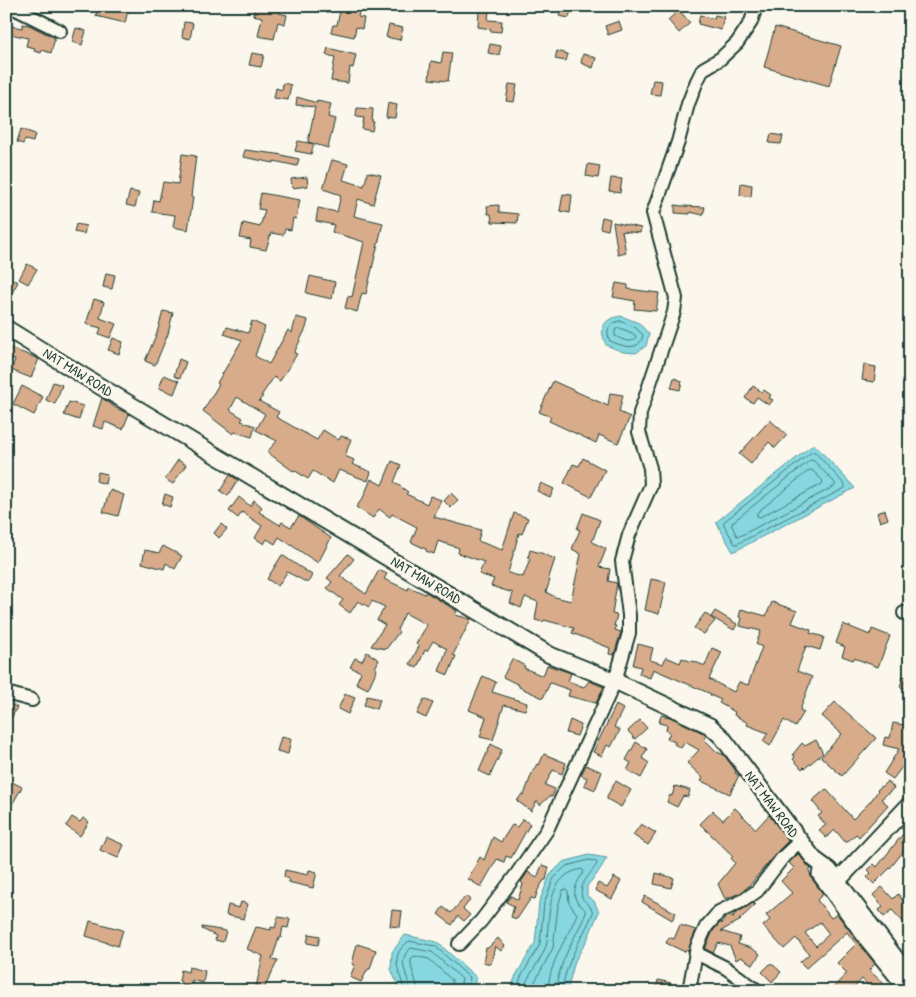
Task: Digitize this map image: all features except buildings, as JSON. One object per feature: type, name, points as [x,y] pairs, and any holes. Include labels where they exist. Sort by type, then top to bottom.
[{"type":"main road","name":"NAT MAW ROAD","points":[[6,328],[550,655],[615,681],[710,726],[722,737],[814,859],[820,876],[834,886],[910,977]]},
{"type":"main road","points":[[834,886],[910,804]]},
{"type":"main road","name":"NAT MAW ROAD","points":[[834,886],[866,939],[909,991]]},
{"type":"street","points":[[10,6],[60,31]]},
{"type":"street","points":[[459,944],[482,921],[547,830],[615,681],[629,633],[629,615],[622,561],[629,535],[651,485],[650,468],[638,432],[640,413],[674,312],[676,298],[653,213],[697,81],[704,69],[720,59],[737,43],[751,22],[756,6]]},
{"type":"street","points":[[6,693],[32,700]]},
{"type":"street","points":[[689,991],[696,953],[706,927],[719,912],[744,900],[757,891],[783,857],[800,840]]},
{"type":"street","points":[[696,953],[726,968],[758,991]]},
{"type":"water","points":[[621,316],[639,323],[649,334],[646,346],[636,353],[623,352],[606,345],[603,330],[606,322]]},
{"type":"water","points":[[814,444],[855,488],[733,552],[716,522]]},
{"type":"water","points":[[589,855],[607,858],[587,886],[587,896],[594,901],[599,912],[587,940],[575,961],[567,991],[510,991],[516,975],[535,943],[539,902],[550,875],[563,862]]},
{"type":"water","points":[[405,935],[437,942],[477,978],[470,991],[400,991],[391,969],[392,952]]}]
